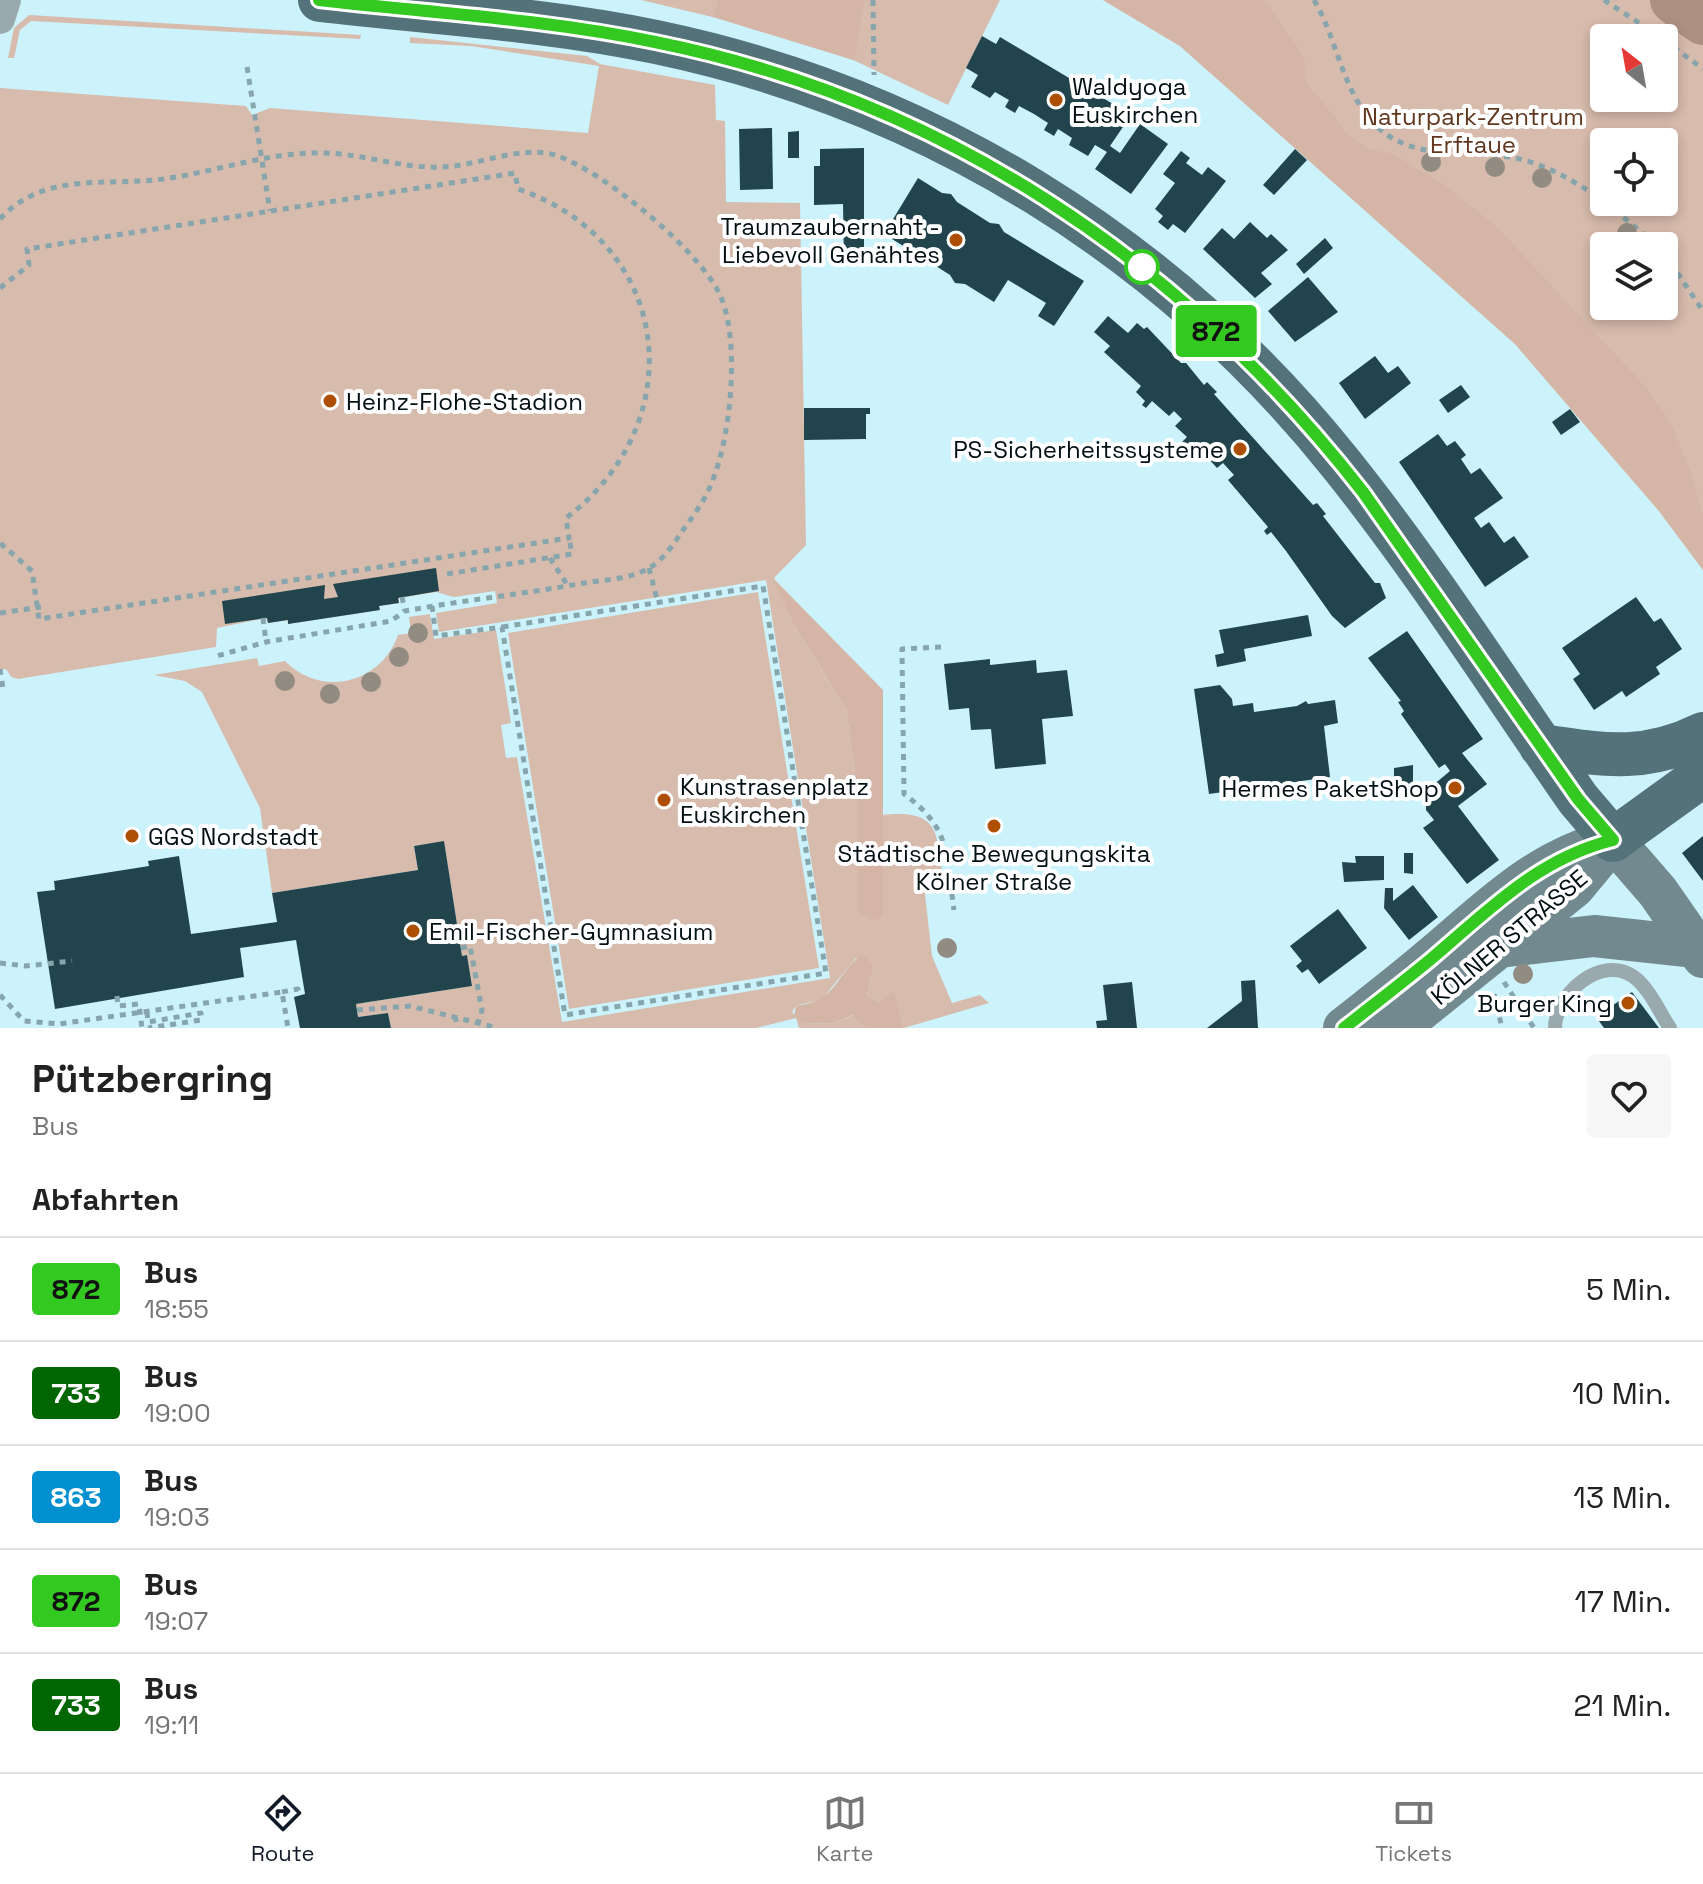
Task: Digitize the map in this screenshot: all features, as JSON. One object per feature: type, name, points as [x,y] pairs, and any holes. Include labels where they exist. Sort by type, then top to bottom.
[{"type":"main road","points":[[320,0],[559,24],[710,55],[874,107],[989,164],[1084,225],[1161,283],[1227,342],[1286,402],[1363,492],[1541,746],[1613,840]]},
{"type":"main road","points":[[1541,746],[1633,757],[1670,748],[1703,734]]},
{"type":"main road","name":"KÖLNER STRASSE","points":[[1613,840],[1703,775]]},
{"type":"street","points":[[0,19],[6,0]]},
{"type":"street","points":[[1613,840],[1658,892],[1699,952]]},
{"type":"street","name":"KÖLNER STRASSE","points":[[1398,1028],[1494,965],[1574,887],[1613,840]]},
{"type":"street","name":"KÖLNER STRASSE","points":[[1344,1028],[1476,917],[1554,861],[1575,850],[1613,840]]},
{"type":"street","points":[[1494,965],[1594,936],[1699,952]]},
{"type":"lane","points":[[1555,1028],[1555,1016],[1568,993],[1589,978],[1621,972],[1634,977],[1670,1028]]},
{"type":"path","points":[[873,0],[874,70]]},
{"type":"path","points":[[1314,0],[1358,101],[1390,137],[1418,149],[1510,157],[1575,181],[1590,192]]},
{"type":"path","points":[[1604,0],[1640,24]]},
{"type":"path","points":[[1678,50],[1703,69]]},
{"type":"path","points":[[247,67],[270,211]]},
{"type":"path","points":[[0,219],[17,203],[71,182],[166,179],[263,158],[332,153],[441,168],[530,154],[552,154],[589,173],[686,247],[715,286],[728,324],[726,423],[720,458],[703,501],[677,539],[649,568],[568,586],[405,611],[391,621],[266,642],[217,656]]},
{"type":"path","points":[[0,288],[29,265],[27,249],[515,173],[518,189],[579,219],[611,251],[631,283],[645,321],[650,356],[648,390],[641,421],[620,463],[591,498],[566,518],[572,554],[447,574]]},
{"type":"path","points":[[1622,216],[1641,232]]},
{"type":"path","points":[[1678,274],[1703,311]]},
{"type":"path","points":[[0,543],[32,571],[39,619],[569,538]]},
{"type":"path","points":[[550,558],[568,586]]},
{"type":"path","points":[[396,564],[399,574]]},
{"type":"path","points":[[649,568],[658,603]]},
{"type":"path","points":[[257,585],[259,595]]},
{"type":"path","points":[[432,606],[436,636],[763,586],[826,973],[565,1015],[502,627]]},
{"type":"path","points":[[402,597],[405,611]]},
{"type":"path","points":[[0,613],[39,607]]},
{"type":"path","points":[[263,618],[266,642]]},
{"type":"path","points":[[941,647],[902,649],[904,794],[927,811],[939,827],[954,910]]},
{"type":"path","points":[[0,669],[3,689]]},
{"type":"path","points":[[461,948],[470,946],[482,1010],[479,1021]]},
{"type":"path","points":[[0,963],[26,966],[72,961]]},
{"type":"path","points":[[1494,965],[1502,1028]]},
{"type":"path","points":[[1494,965],[1534,1028]]},
{"type":"path","points":[[0,995],[24,1021],[59,1024],[298,989],[300,995]]},
{"type":"path","points":[[282,992],[288,1028]]},
{"type":"path","points":[[117,996],[118,1006],[139,1004],[148,1022],[201,1013],[201,1020],[145,1028],[143,1013]]},
{"type":"path","points":[[408,996],[410,1006]]},
{"type":"path","points":[[357,1010],[410,1006],[498,1028]]},
{"type":"path","points":[[455,1016],[458,1028]]},
{"type":"green space","points":[[641,0],[1000,0],[948,105],[849,58],[746,25]]},
{"type":"green space","name":"Naturpark-Zentrum Erftaue","points":[[1103,0],[1703,0],[1703,570],[1659,511],[1515,344],[1180,46]]},
{"type":"green space","points":[[29,15],[361,35],[360,39],[31,21],[20,30],[14,58],[8,58],[14,28]]},
{"type":"green space","points":[[410,37],[587,56],[600,64],[715,85],[716,120],[725,121],[726,202],[800,203],[806,545],[774,578],[791,620],[846,709],[858,795],[858,911],[883,917],[883,815],[902,814],[926,821],[937,838],[944,883],[924,885],[932,956],[952,1003],[980,995],[989,1003],[904,1028],[895,992],[878,1002],[867,995],[874,967],[856,958],[822,999],[796,1006],[792,1012],[804,1024],[834,1023],[854,1015],[866,1028],[799,1028],[796,1018],[756,1028],[391,1028],[388,1013],[358,1017],[356,1004],[472,986],[467,955],[462,956],[444,842],[414,846],[418,870],[272,893],[260,808],[202,692],[185,681],[154,675],[257,658],[259,666],[285,661],[299,673],[315,679],[332,682],[349,680],[364,675],[378,665],[390,652],[398,635],[411,633],[409,617],[430,614],[434,639],[496,630],[511,723],[501,725],[506,758],[517,757],[562,1022],[830,978],[766,580],[439,632],[436,613],[497,603],[495,591],[454,597],[436,592],[399,598],[399,603],[379,606],[380,610],[288,624],[287,620],[268,623],[266,618],[217,628],[216,647],[18,679],[11,677],[6,669],[0,670],[0,88],[246,106],[252,115],[270,108],[588,133],[599,66],[471,46],[410,43]]},
{"type":"green space","name":"Kunstrasenplatz Euskirchen","points":[[758,592],[819,968],[569,1009],[508,633]]},
{"type":"shaded area","points":[[718,0],[864,0],[856,55],[853,60],[713,17]]},
{"type":"shaded area","points":[[1103,0],[1264,0],[1299,49],[1305,61],[1306,82],[1349,135],[1366,148],[1393,154],[1442,183],[1495,225],[1643,384],[1671,423],[1692,476],[1703,516],[1703,570],[1659,511],[1515,344],[1180,46]]},
{"type":"shaded area","points":[[773,578],[883,690],[883,917],[872,920],[858,911],[858,795],[846,709],[791,620]]},
{"type":"shaded area","points":[[862,954],[874,967],[867,995],[878,1002],[895,991],[904,1028],[866,1028],[853,1015],[834,1023],[804,1024],[794,1016],[796,1006],[810,1003],[828,992]]},
{"type":"building","points":[[982,36],[996,44],[1000,37],[1118,107],[1114,114],[1127,121],[1110,146],[1120,153],[1140,124],[1168,144],[1131,194],[1095,169],[1107,152],[1095,145],[1088,156],[1069,145],[1072,138],[1058,129],[1054,136],[1044,130],[1048,123],[1034,114],[1019,106],[1015,113],[1005,107],[1009,100],[995,92],[990,98],[971,87],[978,75],[966,68]]},
{"type":"building","points":[[772,128],[773,189],[740,190],[739,129]]},
{"type":"building","points":[[799,131],[799,158],[788,158],[788,132]]},
{"type":"building","points":[[864,148],[864,263],[844,263],[843,204],[814,205],[814,166],[820,166],[820,149]]},
{"type":"building","points":[[1295,149],[1307,160],[1274,195],[1263,185]]},
{"type":"building","points":[[1181,151],[1190,158],[1186,163],[1202,175],[1208,167],[1226,181],[1185,233],[1173,224],[1168,230],[1158,222],[1163,216],[1155,209],[1175,183],[1163,174]]},
{"type":"building","points":[[918,178],[942,193],[951,194],[957,202],[990,223],[999,224],[1004,232],[1084,281],[1054,326],[1038,316],[1046,303],[1008,280],[994,302],[965,284],[955,283],[950,275],[928,261],[919,260],[913,252],[884,234]]},
{"type":"building","points":[[1250,222],[1267,238],[1271,234],[1288,250],[1261,273],[1272,284],[1255,298],[1203,249],[1222,228],[1234,239]]},
{"type":"building","points":[[1325,238],[1333,248],[1304,274],[1296,264]]},
{"type":"building","points":[[1308,277],[1338,312],[1295,342],[1268,311]]},
{"type":"building","points":[[1108,316],[1128,333],[1137,323],[1144,329],[1147,327],[1181,363],[1186,363],[1204,385],[1207,382],[1217,392],[1214,394],[1313,505],[1317,503],[1326,514],[1323,516],[1375,583],[1380,583],[1386,598],[1345,628],[1332,616],[1271,532],[1267,535],[1264,531],[1268,527],[1228,480],[1234,475],[1223,463],[1217,468],[1196,445],[1180,459],[1173,451],[1187,437],[1175,426],[1182,419],[1174,411],[1169,416],[1152,401],[1146,408],[1142,405],[1145,401],[1136,392],[1141,386],[1104,352],[1110,346],[1094,332]]},
{"type":"building","points":[[1375,356],[1388,373],[1398,366],[1411,383],[1365,419],[1339,383]]},
{"type":"building","points":[[1461,385],[1470,397],[1448,413],[1439,400]]},
{"type":"building","points":[[804,408],[870,408],[870,414],[866,414],[866,439],[804,440]]},
{"type":"building","points":[[1570,409],[1580,422],[1561,435],[1552,422]]},
{"type":"building","points":[[1438,434],[1447,446],[1455,441],[1466,455],[1461,459],[1471,474],[1480,468],[1503,498],[1474,518],[1481,528],[1489,522],[1504,543],[1514,536],[1529,557],[1485,587],[1399,462]]},
{"type":"building","points":[[436,568],[439,591],[398,598],[399,603],[379,606],[380,610],[288,624],[288,620],[268,623],[267,618],[225,624],[222,601],[325,585],[324,599],[338,597],[333,584]]},
{"type":"building","points":[[1636,597],[1654,622],[1661,618],[1682,649],[1656,667],[1660,674],[1626,697],[1622,691],[1594,710],[1573,679],[1580,674],[1562,648]]},
{"type":"building","points":[[1308,615],[1312,636],[1244,649],[1246,661],[1217,667],[1215,655],[1224,653],[1219,630]]},
{"type":"building","points":[[1407,631],[1483,739],[1462,753],[1487,784],[1458,806],[1499,860],[1467,884],[1423,828],[1434,820],[1426,810],[1426,791],[1450,771],[1445,764],[1439,768],[1401,714],[1404,711],[1398,702],[1401,701],[1368,658]]},
{"type":"building","points":[[990,659],[990,665],[1036,660],[1037,673],[1067,670],[1073,716],[1042,719],[1046,764],[995,769],[991,729],[971,730],[969,708],[949,710],[944,664]]},
{"type":"building","points":[[1220,685],[1232,699],[1233,706],[1253,703],[1254,712],[1297,706],[1306,701],[1308,704],[1335,700],[1338,723],[1324,726],[1330,777],[1209,794],[1194,689]]},
{"type":"building","points":[[1413,765],[1413,798],[1394,798],[1394,768]]},
{"type":"building","points":[[1703,836],[1703,881],[1682,853]]},
{"type":"building","points":[[444,841],[462,956],[467,955],[472,986],[356,1004],[358,1017],[388,1013],[391,1028],[300,1028],[294,997],[305,994],[296,940],[240,948],[244,977],[55,1009],[37,892],[55,890],[54,881],[149,866],[148,861],[179,856],[191,934],[277,922],[272,893],[418,870],[414,846]]},
{"type":"building","points":[[1404,853],[1413,853],[1413,874],[1404,873]]},
{"type":"building","points":[[1355,856],[1384,856],[1384,880],[1344,882],[1342,862],[1356,863]]},
{"type":"building","points":[[1413,885],[1438,917],[1409,940],[1384,908],[1385,888],[1393,888],[1393,901]]},
{"type":"building","points":[[1338,909],[1367,948],[1319,984],[1308,969],[1302,973],[1296,966],[1302,961],[1290,946]]},
{"type":"building","points":[[1255,980],[1258,1028],[1207,1028],[1242,1001],[1241,981]]},
{"type":"building","points":[[1132,982],[1137,1028],[1097,1028],[1096,1021],[1107,1020],[1103,985]]},
{"type":"building","name":"Burger King","points":[[1632,992],[1659,1028],[1604,1028],[1596,1017]]},
{"type":"waterway","points":[[1674,0],[1703,21]]},
{"type":"bus line","name":"872","points":[[319,0],[494,16],[616,34],[760,69],[874,107],[960,147],[1041,196],[1129,258],[1227,342],[1286,402],[1363,492],[1578,799],[1613,840],[1575,850],[1554,861],[1493,904],[1432,958],[1344,1028]]},
{"type":"place","name":"Waldyoga Euskirchen","points":[[1056,100]]},
{"type":"place","name":"Traumzaubernaht - Liebevoll Genähtes","points":[[956,240]]},
{"type":"place","name":"Heinz-Flohe-Stadion","points":[[330,401]]},
{"type":"place","name":"PS-Sicherheitssysteme","points":[[1240,449]]},
{"type":"place","name":"Hermes PaketShop","points":[[1455,788]]},
{"type":"place","name":"Kunstrasenplatz Euskirchen","points":[[664,800]]},
{"type":"place","name":"Städtische Bewegungskita Kölner Straße","points":[[994,826]]},
{"type":"place","name":"GGS Nordstadt","points":[[132,836]]},
{"type":"place","name":"Emil-Fischer-Gymnasium","points":[[413,931]]},
{"type":"place","name":"Burger King","points":[[1628,1003]]}]
